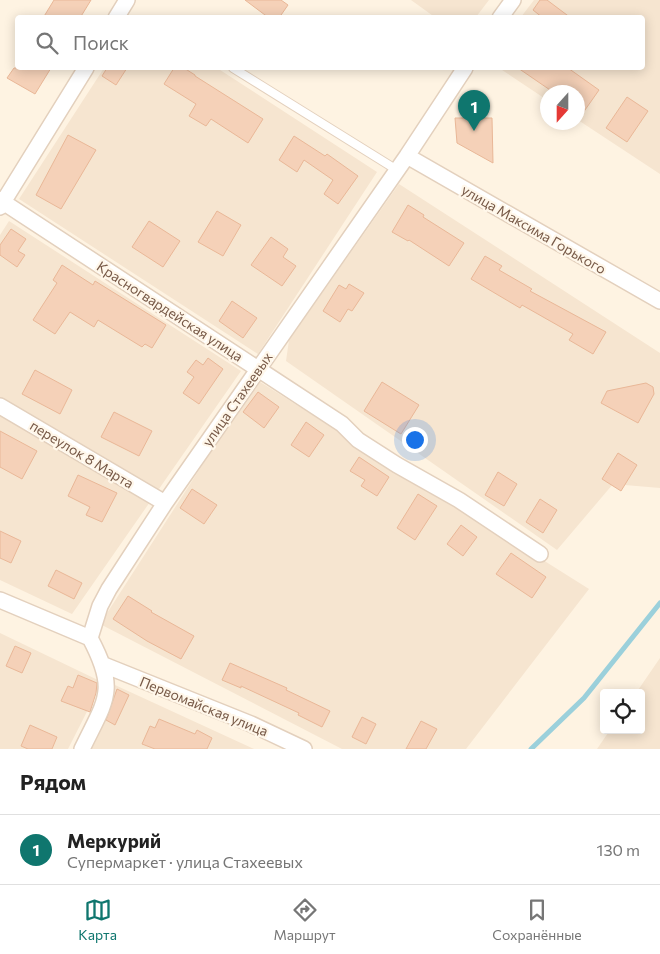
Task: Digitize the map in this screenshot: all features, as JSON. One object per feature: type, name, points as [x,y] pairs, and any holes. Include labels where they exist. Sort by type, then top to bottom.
[{"type":"street","points":[[118,15],[127,0]]},
{"type":"street","points":[[502,15],[513,0]]},
{"type":"street","points":[[1,203],[85,70]]},
{"type":"street","name":"улица Стахеевых","points":[[90,638],[100,606],[109,589],[165,503],[407,156],[464,70]]},
{"type":"street","name":"улица Максима Горького","points":[[407,156],[660,301]]},
{"type":"street","name":"Красногвардейская улица","points":[[1,203],[258,368],[342,424],[358,440],[397,465],[459,500],[540,554]]},
{"type":"street","name":"переулок 8 Марта","points":[[0,406],[165,503]]},
{"type":"street","points":[[0,600],[90,638],[104,666],[107,692],[103,705],[82,749]]},
{"type":"street","name":"Первомайская улица","points":[[104,666],[252,724],[304,749]]},
{"type":"lane","points":[[236,70],[397,170]]},
{"type":"shaded area","points":[[411,0],[489,0],[478,15],[432,15]]},
{"type":"shaded area","points":[[534,0],[660,0],[660,174],[585,125],[585,85],[540,85],[540,95],[502,70],[645,70],[645,15],[523,15]]},
{"type":"shaded area","points":[[103,70],[220,70],[377,172],[258,354],[19,199]]},
{"type":"shaded area","points":[[399,184],[660,353],[660,488],[613,484],[557,550],[286,361],[289,340]]},
{"type":"shaded area","points":[[9,221],[241,371],[72,614],[0,580],[0,235]]},
{"type":"shaded area","points":[[257,380],[589,589],[466,749],[342,749],[100,624]]},
{"type":"shaded area","points":[[0,633],[102,682],[68,749],[0,749]]},
{"type":"shaded area","points":[[660,658],[660,749],[597,749],[607,734],[645,734],[645,689],[639,689]]},
{"type":"shaded area","points":[[115,685],[254,749],[86,749]]},
{"type":"building","points":[[54,0],[91,0],[82,15],[45,15]]},
{"type":"building","points":[[245,0],[281,0],[288,5],[281,15],[265,15]]},
{"type":"building","points":[[540,0],[547,0],[567,15],[539,15],[533,10]]},
{"type":"building","points":[[14,68],[15,70],[50,70],[35,94],[7,78]]},
{"type":"building","points":[[106,70],[126,70],[116,85],[102,76]]},
{"type":"building","points":[[173,70],[187,70],[263,119],[248,143],[211,119],[206,126],[189,116],[196,104],[164,84]]},
{"type":"building","points":[[521,70],[571,70],[599,90],[585,110],[585,85],[543,85]]},
{"type":"building","points":[[627,97],[648,111],[627,142],[606,128]]},
{"type":"building","points":[[455,118],[492,118],[493,163],[457,143]]},
{"type":"building","points":[[68,135],[96,150],[61,209],[36,195]]},
{"type":"building","points":[[294,136],[325,156],[327,154],[358,176],[338,204],[324,194],[333,180],[304,160],[297,172],[279,160]]},
{"type":"building","points":[[408,205],[424,215],[423,217],[464,243],[449,266],[409,240],[392,232]]},
{"type":"building","points":[[217,211],[241,225],[223,256],[198,242]]},
{"type":"building","points":[[149,221],[180,241],[163,267],[132,247]]},
{"type":"building","points":[[11,229],[26,239],[18,251],[25,255],[17,267],[0,255],[0,245]]},
{"type":"building","points":[[271,237],[288,249],[283,257],[296,266],[282,286],[251,265]]},
{"type":"building","points":[[485,256],[502,266],[499,270],[532,289],[530,291],[606,332],[593,354],[569,340],[573,334],[522,305],[520,308],[471,279]]},
{"type":"building","points":[[62,265],[93,285],[95,281],[166,325],[152,348],[145,344],[142,347],[98,320],[94,327],[70,312],[55,334],[33,320],[57,283],[53,280]]},
{"type":"building","points":[[349,284],[364,293],[352,311],[348,309],[340,322],[323,311],[339,285],[346,289]]},
{"type":"building","points":[[232,301],[257,318],[243,338],[219,321]]},
{"type":"building","points":[[208,358],[223,369],[199,404],[183,393],[194,377],[187,372],[196,360],[203,365]]},
{"type":"building","points":[[35,370],[72,390],[60,414],[22,394]]},
{"type":"building","points":[[382,382],[419,405],[401,434],[364,411]]},
{"type":"building","points":[[646,383],[653,387],[654,394],[638,423],[601,403],[607,391]]},
{"type":"building","points":[[258,392],[279,407],[264,428],[243,412]]},
{"type":"building","points":[[114,412],[152,431],[139,456],[101,437]]},
{"type":"building","points":[[306,422],[324,435],[309,457],[291,445]]},
{"type":"building","points":[[0,431],[37,451],[22,479],[0,467]]},
{"type":"building","points":[[618,453],[637,465],[621,491],[602,479]]},
{"type":"building","points":[[359,457],[389,477],[377,496],[361,486],[365,480],[350,471]]},
{"type":"building","points":[[498,472],[517,484],[504,506],[485,495]]},
{"type":"building","points":[[78,475],[117,493],[102,522],[86,515],[90,507],[68,496]]},
{"type":"building","points":[[192,489],[217,505],[204,524],[180,508]]},
{"type":"building","points":[[418,494],[437,506],[415,540],[397,528]]},
{"type":"building","points":[[540,499],[557,510],[543,533],[526,522]]},
{"type":"building","points":[[461,525],[477,537],[463,556],[447,544]]},
{"type":"building","points":[[0,531],[21,541],[11,563],[0,558]]},
{"type":"building","points":[[511,553],[546,577],[532,598],[496,574]]},
{"type":"building","points":[[56,570],[82,583],[74,599],[48,586]]},
{"type":"building","points":[[128,596],[151,612],[194,636],[181,659],[147,641],[113,619]]},
{"type":"building","points":[[15,646],[31,653],[22,673],[6,666]]},
{"type":"building","points":[[230,663],[287,688],[286,690],[330,711],[322,727],[298,715],[299,713],[241,686],[241,688],[222,680]]},
{"type":"building","points":[[78,675],[97,683],[90,712],[61,701],[68,686],[73,688]]},
{"type":"building","points":[[117,689],[129,695],[115,725],[106,720]]},
{"type":"building","points":[[362,717],[376,724],[366,744],[352,737]]},
{"type":"building","points":[[159,719],[195,734],[197,730],[212,738],[207,749],[155,749],[142,744],[150,726],[155,728]]},
{"type":"building","points":[[421,721],[437,729],[426,749],[406,749]]},
{"type":"building","points":[[30,725],[57,737],[52,749],[28,749],[21,746]]},
{"type":"waterway","points":[[531,749],[584,698],[660,603]]},
{"type":"place","name":"Меркурий","points":[[474,131]]}]
